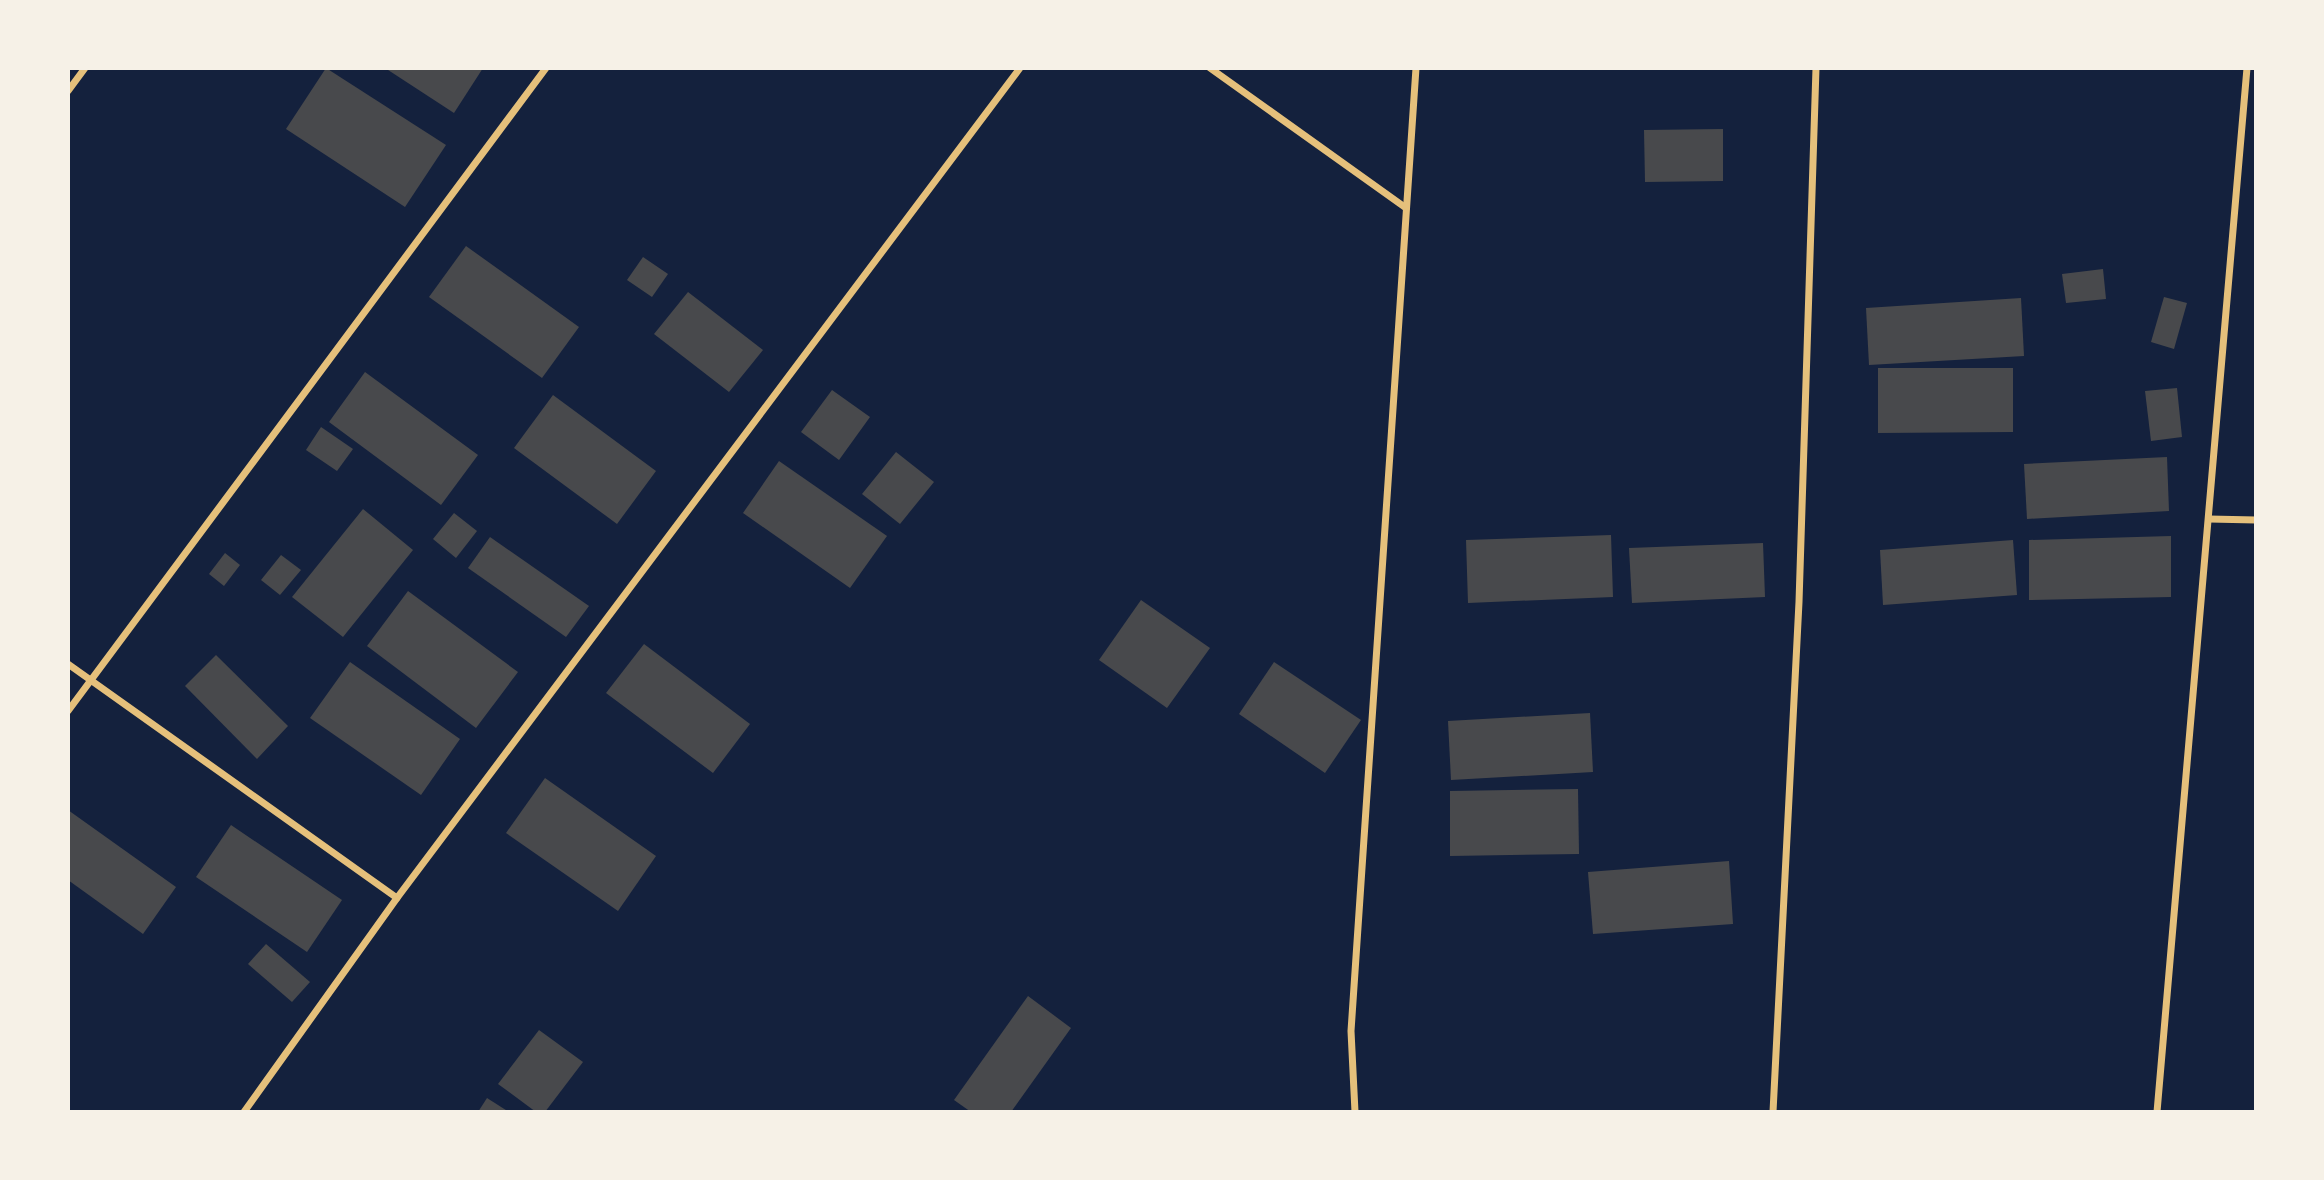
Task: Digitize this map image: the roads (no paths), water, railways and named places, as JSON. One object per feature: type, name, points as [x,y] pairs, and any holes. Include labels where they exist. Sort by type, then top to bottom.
[{"type":"street","points":[[68,91],[85,68]]},
{"type":"street","points":[[68,711],[546,68]]},
{"type":"street","points":[[244,1112],[397,898],[1020,68]]},
{"type":"street","points":[[1210,68],[1406,208]]},
{"type":"street","points":[[1355,1112],[1351,1031],[1416,68]]},
{"type":"street","points":[[1773,1112],[1800,602],[1816,68]]},
{"type":"street","points":[[2157,1112],[2247,68]]},
{"type":"street","points":[[2209,519],[2256,520]]},
{"type":"street","points":[[68,664],[397,898]]}]
